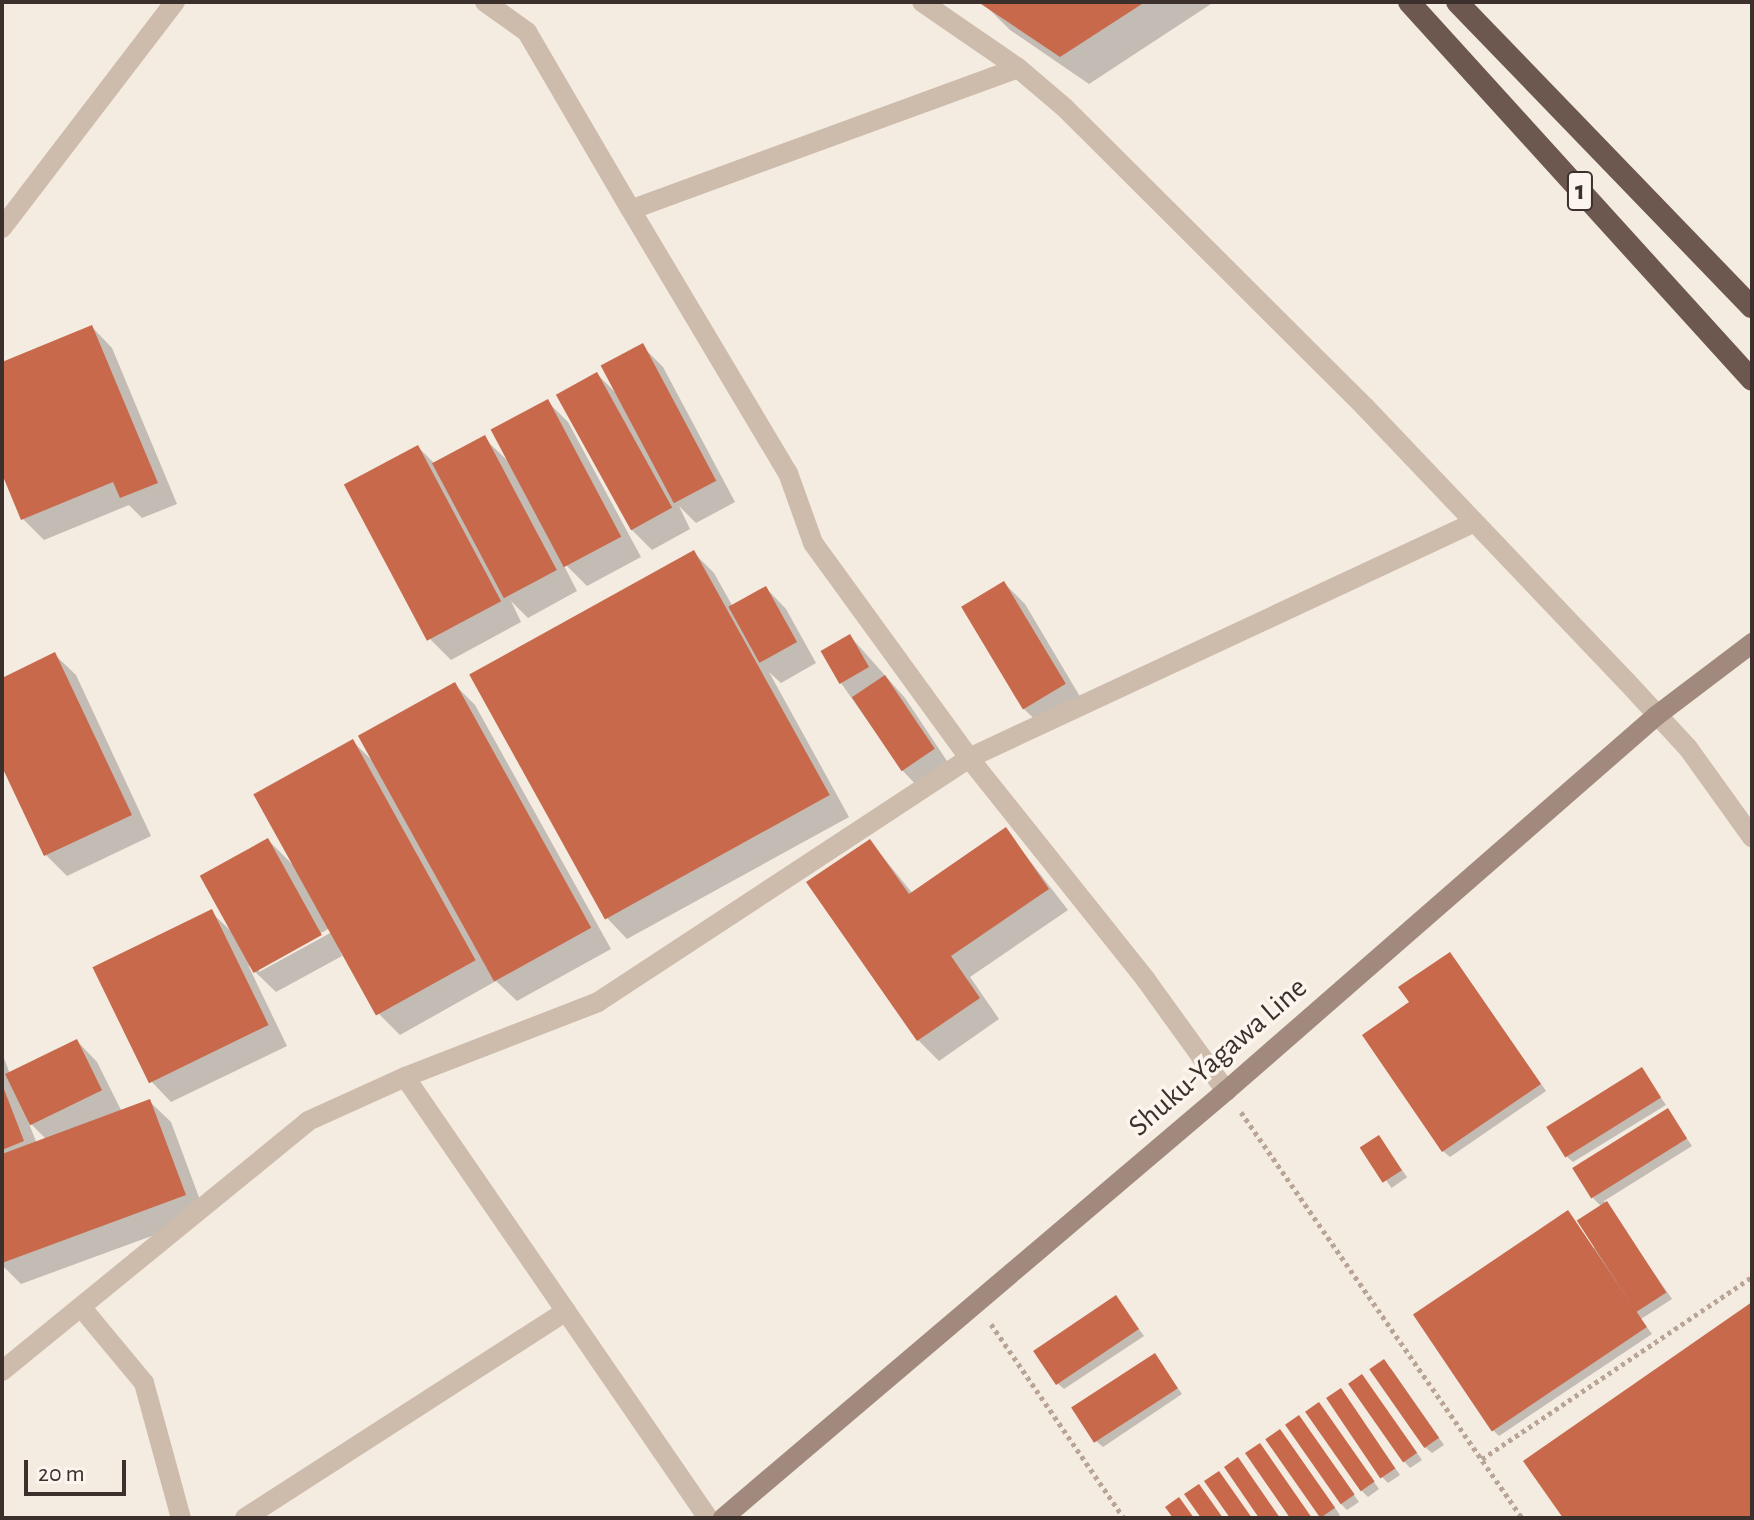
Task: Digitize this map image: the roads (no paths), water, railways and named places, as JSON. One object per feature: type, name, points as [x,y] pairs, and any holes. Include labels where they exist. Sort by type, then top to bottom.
[{"type":"highway","name":"1","points":[[1409,2],[1752,380]]},
{"type":"highway","name":"1","points":[[1457,2],[1752,307]]},
{"type":"main road","name":"Shuku-Yagawa Line","points":[[723,1518],[1226,1091],[1656,716],[1752,643]]},
{"type":"street","points":[[2,228],[175,2]]},
{"type":"street","points":[[485,2],[527,32],[788,473],[813,543],[969,758],[1146,980],[1226,1091]]},
{"type":"street","points":[[922,2],[1018,68],[1064,107],[1267,310],[1688,748],[1752,837]]},
{"type":"street","points":[[631,210],[1018,68]]},
{"type":"street","points":[[2,1371],[308,1121],[405,1077],[598,1002],[969,758],[1473,523]]},
{"type":"street","points":[[405,1077],[708,1518]]},
{"type":"street","points":[[81,1307],[144,1383],[181,1518]]},
{"type":"street","points":[[245,1518],[566,1311]]}]
